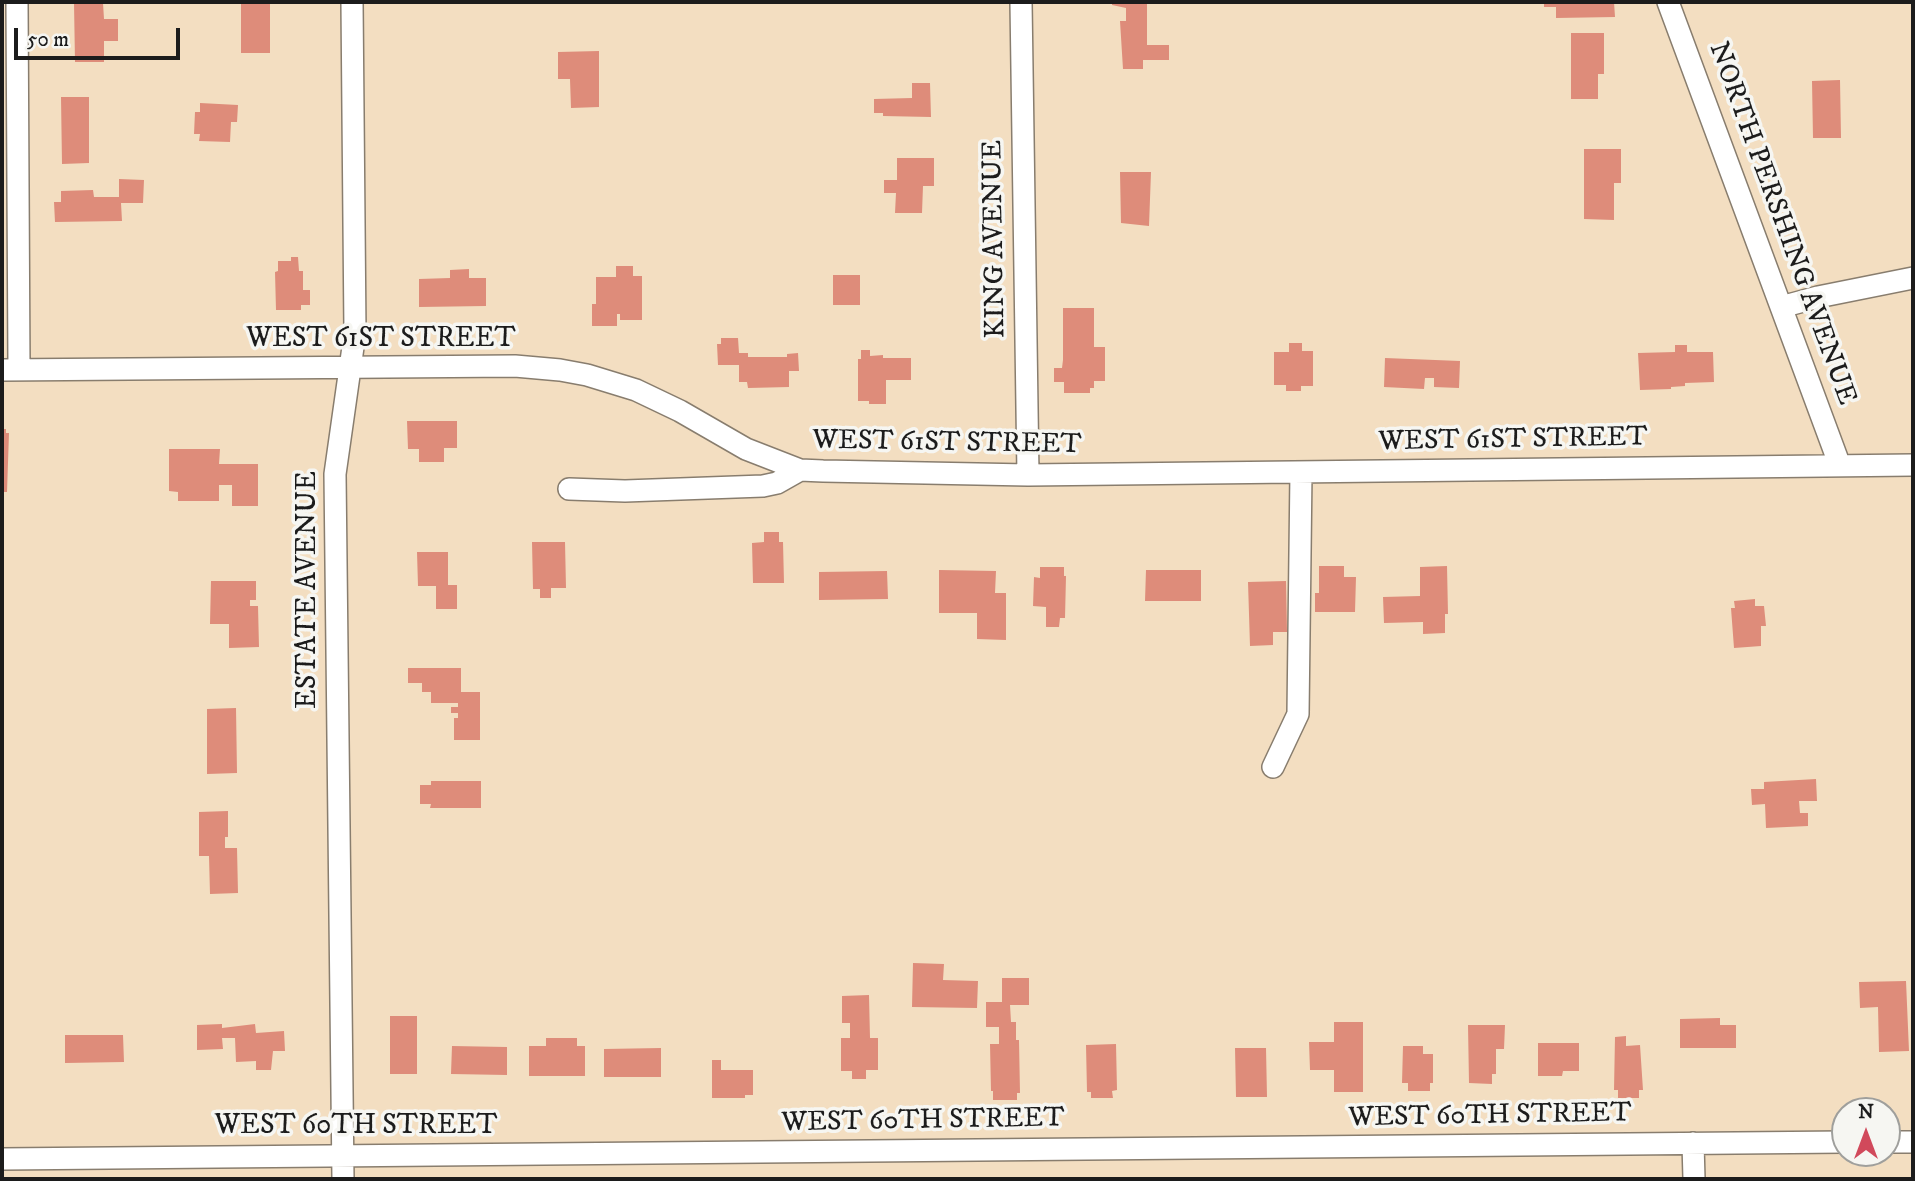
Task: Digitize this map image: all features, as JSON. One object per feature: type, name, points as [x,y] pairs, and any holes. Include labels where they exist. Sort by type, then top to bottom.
[{"type":"street","points":[[11,370],[18,2]]},
{"type":"street","name":"ESTATE AVENUE","points":[[343,1179],[335,474],[356,321],[352,2]]},
{"type":"street","name":"KING AVENUE","points":[[1021,2],[1028,475]]},
{"type":"street","name":"NORTH PERSHING AVENUE","points":[[1668,2],[1840,466]]},
{"type":"street","points":[[1782,307],[1913,278]]},
{"type":"street","name":"WEST 61ST STREET","points":[[11,370],[515,366],[553,369],[587,375],[636,390],[701,422],[731,442],[800,470],[883,474],[1028,475],[1913,465]]},
{"type":"street","points":[[569,489],[625,491],[763,486],[777,483],[800,470]]},
{"type":"street","points":[[1273,767],[1298,714],[1301,472]]},
{"type":"street","name":"WEST 60TH STREET","points":[[2,1159],[1831,1142]]},
{"type":"street","points":[[1693,1143],[1694,1179]]},
{"type":"building","points":[[241,2],[270,2],[270,53],[241,53]]},
{"type":"building","points":[[1112,2],[1147,2],[1147,45],[1169,45],[1169,60],[1143,60],[1143,69],[1123,69],[1120,21],[1126,21],[1126,8],[1112,5]]},
{"type":"building","points":[[1544,2],[1614,2],[1615,17],[1556,18],[1556,7],[1544,7]]},
{"type":"building","points":[[74,3],[103,3],[104,19],[118,19],[118,41],[104,41],[104,62],[75,62]]},
{"type":"building","points":[[1571,33],[1604,33],[1604,74],[1598,74],[1598,99],[1571,99]]},
{"type":"building","points":[[599,51],[599,107],[571,108],[570,79],[558,79],[558,52]]},
{"type":"building","points":[[1840,80],[1841,138],[1813,138],[1812,81]]},
{"type":"building","points":[[912,83],[930,83],[931,117],[883,116],[883,113],[874,113],[874,99],[912,98]]},
{"type":"building","points":[[61,97],[89,97],[89,163],[62,164]]},
{"type":"building","points":[[200,103],[238,105],[237,122],[231,122],[230,142],[199,141],[200,134],[194,134],[195,112],[200,112]]},
{"type":"building","points":[[1584,149],[1621,149],[1621,183],[1614,183],[1614,220],[1584,219]]},
{"type":"building","points":[[897,158],[934,158],[934,186],[923,186],[922,213],[895,213],[896,193],[884,193],[884,180],[897,180]]},
{"type":"building","points":[[1120,172],[1151,172],[1149,226],[1121,223]]},
{"type":"building","points":[[119,179],[144,180],[143,203],[121,203],[122,221],[55,222],[54,202],[61,202],[61,191],[93,190],[94,197],[119,197]]},
{"type":"building","points":[[291,257],[298,257],[299,271],[303,271],[303,290],[310,290],[310,305],[301,305],[301,310],[276,310],[275,272],[278,271],[278,261],[291,261]]},
{"type":"building","points":[[616,266],[633,266],[633,276],[642,276],[642,320],[620,320],[620,314],[617,314],[617,326],[592,326],[592,304],[596,304],[596,277],[616,277]]},
{"type":"building","points":[[469,269],[469,278],[486,278],[486,306],[419,307],[419,279],[450,278],[450,270]]},
{"type":"building","points":[[833,275],[860,275],[860,305],[833,305]]},
{"type":"building","points":[[1063,308],[1094,308],[1094,347],[1105,347],[1105,381],[1094,381],[1094,388],[1090,388],[1090,393],[1064,393],[1064,382],[1054,382],[1054,368],[1062,368],[1063,360]]},
{"type":"building","points":[[721,338],[738,338],[739,353],[748,353],[748,357],[787,357],[787,354],[798,353],[799,371],[789,371],[789,387],[748,388],[747,382],[739,382],[739,365],[718,365],[717,344],[721,344]]},
{"type":"building","points":[[1289,343],[1302,343],[1302,351],[1313,351],[1313,386],[1301,386],[1301,391],[1286,391],[1286,385],[1274,385],[1274,352],[1289,352]]},
{"type":"building","points":[[1675,345],[1687,345],[1687,352],[1713,352],[1714,382],[1685,383],[1685,386],[1671,389],[1640,390],[1638,353],[1675,352]]},
{"type":"building","points":[[861,350],[870,350],[870,356],[911,358],[911,380],[886,380],[886,404],[858,401],[858,359],[861,359]]},
{"type":"building","points":[[1385,358],[1460,361],[1459,388],[1434,387],[1434,378],[1425,378],[1424,389],[1384,387]]},
{"type":"building","points":[[407,421],[457,421],[457,448],[444,448],[444,462],[419,462],[419,449],[408,449]]},
{"type":"building","points":[[2,429],[9,433],[7,492],[2,492]]},
{"type":"building","points":[[169,449],[220,449],[219,464],[258,464],[258,506],[232,506],[232,485],[219,485],[219,501],[178,501],[178,492],[169,491]]},
{"type":"building","points":[[764,532],[779,532],[779,542],[783,542],[784,583],[753,583],[752,543],[764,542]]},
{"type":"building","points":[[532,542],[565,542],[566,588],[551,588],[551,598],[540,598],[540,589],[533,589]]},
{"type":"building","points":[[417,552],[448,552],[448,585],[457,585],[457,609],[436,609],[436,586],[418,586]]},
{"type":"building","points":[[1319,566],[1344,566],[1344,577],[1356,577],[1355,612],[1315,612],[1315,593],[1319,593]]},
{"type":"building","points":[[1447,566],[1448,614],[1445,614],[1445,633],[1423,634],[1423,622],[1384,623],[1383,597],[1420,596],[1420,567]]},
{"type":"building","points":[[1040,567],[1064,567],[1065,618],[1060,618],[1059,627],[1046,627],[1046,607],[1033,606],[1034,577],[1040,578]]},
{"type":"building","points":[[939,570],[996,571],[995,593],[1006,593],[1006,640],[977,639],[977,613],[939,613]]},
{"type":"building","points":[[1146,570],[1201,570],[1201,601],[1145,601]]},
{"type":"building","points":[[887,571],[888,599],[819,600],[819,572]]},
{"type":"building","points":[[211,581],[256,581],[256,600],[250,600],[250,606],[258,606],[259,647],[229,648],[229,624],[210,624]]},
{"type":"building","points":[[1286,581],[1287,632],[1273,632],[1273,645],[1250,646],[1248,582]]},
{"type":"building","points":[[1755,599],[1755,606],[1764,606],[1766,626],[1761,626],[1761,646],[1734,648],[1731,608],[1735,608],[1734,601]]},
{"type":"building","points":[[408,668],[461,668],[461,692],[480,692],[480,740],[454,740],[454,718],[458,718],[458,713],[451,713],[451,707],[458,707],[458,703],[431,703],[431,692],[422,692],[422,683],[408,683]]},
{"type":"building","points":[[236,708],[237,773],[207,774],[207,709]]},
{"type":"building","points":[[1816,779],[1817,801],[1799,801],[1800,813],[1808,813],[1808,826],[1766,828],[1765,804],[1752,805],[1751,789],[1764,789],[1764,782]]},
{"type":"building","points":[[431,781],[481,781],[481,808],[430,808],[431,804],[420,804],[420,785],[431,785]]},
{"type":"building","points":[[228,811],[228,837],[225,837],[225,848],[237,848],[238,893],[210,894],[209,856],[199,856],[199,812]]},
{"type":"building","points":[[913,963],[944,964],[943,980],[978,981],[977,1008],[912,1007]]},
{"type":"building","points":[[1002,978],[1029,978],[1029,1005],[1010,1005],[1011,1022],[1016,1022],[1016,1040],[1019,1040],[1020,1093],[1017,1093],[1017,1100],[993,1100],[991,1091],[990,1044],[999,1044],[999,1027],[986,1027],[986,1002],[1002,1002]]},
{"type":"building","points":[[1906,981],[1909,1051],[1879,1052],[1878,1007],[1860,1008],[1859,982]]},
{"type":"building","points":[[869,995],[870,1038],[878,1038],[878,1070],[866,1070],[866,1079],[852,1079],[852,1071],[841,1071],[841,1038],[850,1038],[850,1023],[842,1023],[842,996]]},
{"type":"building","points":[[390,1016],[417,1016],[417,1074],[390,1074]]},
{"type":"building","points":[[1720,1018],[1720,1025],[1736,1025],[1736,1048],[1680,1048],[1680,1019]]},
{"type":"building","points":[[1334,1022],[1363,1022],[1363,1092],[1334,1092],[1334,1070],[1310,1070],[1309,1042],[1334,1042]]},
{"type":"building","points":[[222,1024],[222,1028],[255,1024],[256,1033],[284,1031],[285,1051],[273,1051],[271,1070],[256,1070],[256,1061],[236,1062],[235,1038],[222,1038],[223,1049],[197,1050],[197,1025]]},
{"type":"building","points":[[1468,1025],[1505,1025],[1504,1049],[1496,1049],[1496,1074],[1492,1074],[1492,1084],[1469,1083]]},
{"type":"building","points":[[65,1035],[123,1035],[124,1062],[65,1063]]},
{"type":"building","points":[[1626,1036],[1626,1046],[1640,1045],[1643,1090],[1639,1090],[1639,1098],[1618,1098],[1618,1090],[1614,1090],[1615,1037]]},
{"type":"building","points":[[546,1038],[577,1038],[577,1046],[585,1046],[585,1076],[529,1076],[529,1046],[546,1046]]},
{"type":"building","points":[[1538,1043],[1579,1043],[1579,1071],[1563,1071],[1562,1076],[1538,1076]]},
{"type":"building","points":[[1116,1044],[1117,1090],[1112,1091],[1113,1098],[1091,1098],[1091,1092],[1087,1092],[1086,1045]]},
{"type":"building","points":[[452,1046],[507,1047],[507,1075],[451,1074]]},
{"type":"building","points":[[1403,1046],[1423,1046],[1423,1054],[1433,1054],[1433,1083],[1430,1083],[1430,1091],[1408,1091],[1408,1083],[1402,1083]]},
{"type":"building","points":[[661,1048],[661,1077],[604,1077],[604,1049]]},
{"type":"building","points":[[1235,1048],[1266,1048],[1267,1097],[1236,1097]]},
{"type":"building","points":[[712,1060],[721,1060],[721,1070],[753,1070],[753,1095],[745,1095],[745,1098],[712,1098]]}]
